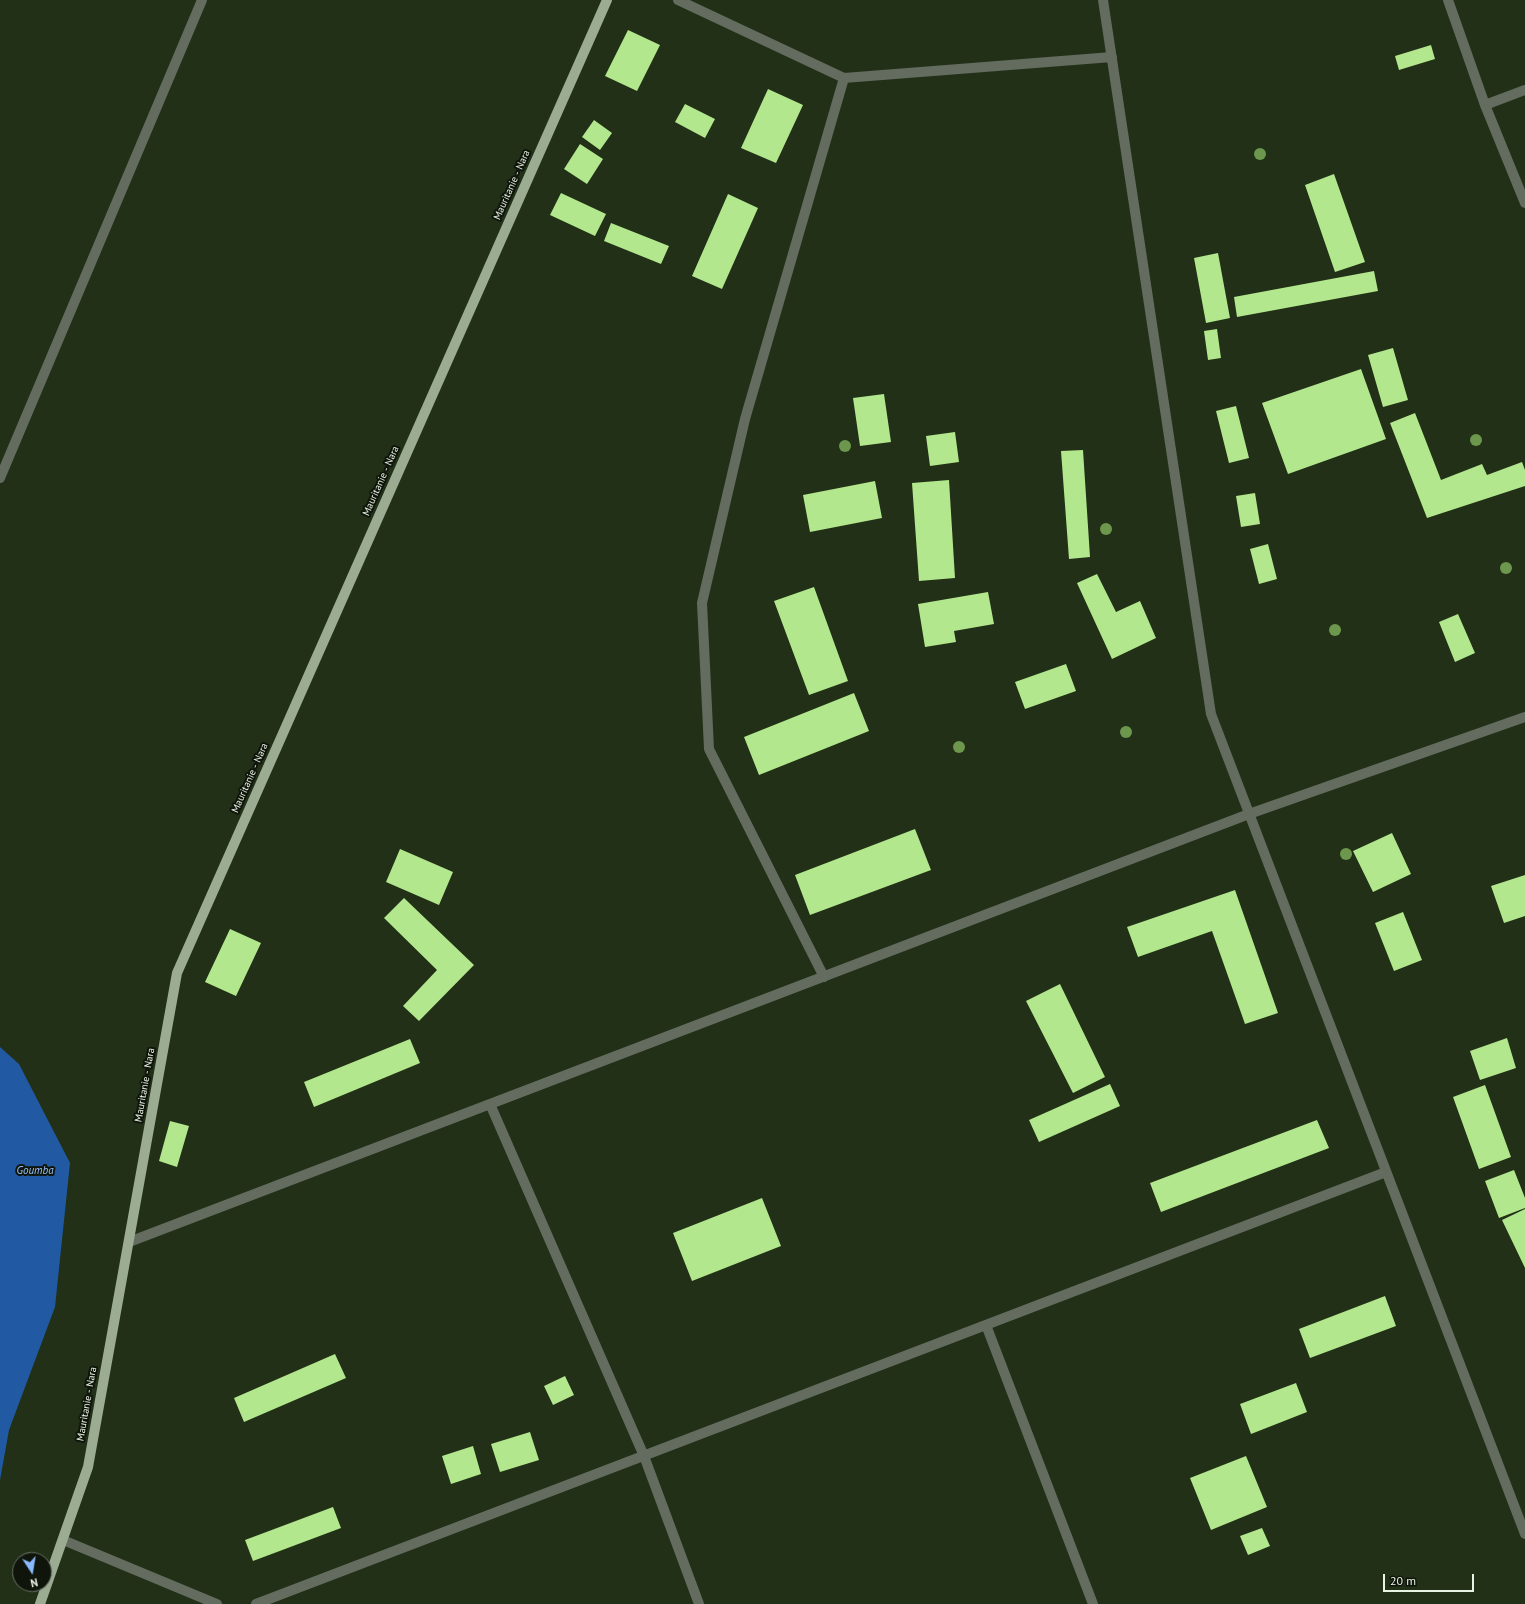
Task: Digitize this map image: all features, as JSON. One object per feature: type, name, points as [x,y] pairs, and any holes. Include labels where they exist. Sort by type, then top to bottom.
[{"type":"main road","name":"Mauritanie - Nara","points":[[40,1604],[88,1467],[177,973],[607,0]]},
{"type":"street","points":[[0,478],[202,0]]},
{"type":"street","points":[[678,0],[844,78],[1112,57]]},
{"type":"street","points":[[1103,0],[1211,714],[1525,1534]]},
{"type":"street","points":[[1448,0],[1485,105],[1525,203]]},
{"type":"street","points":[[824,976],[709,749],[702,603],[745,419],[844,78]]},
{"type":"street","points":[[1485,105],[1525,90]]},
{"type":"street","points":[[129,1242],[1249,814],[1525,717]]},
{"type":"street","points":[[490,1104],[644,1456],[699,1604]]},
{"type":"street","points":[[256,1604],[1386,1172]]},
{"type":"street","points":[[986,1325],[1093,1604]]},
{"type":"street","points":[[63,1540],[217,1604]]},
{"type":"water","name":"Goumba","points":[[0,1047],[19,1064],[70,1163],[55,1307],[9,1430],[0,1480]]},
{"type":"building","points":[[628,30],[660,45],[637,91],[605,76]]},
{"type":"building","points":[[1431,45],[1435,59],[1399,70],[1395,56]]},
{"type":"building","points":[[768,89],[803,105],[776,163],[741,148]]},
{"type":"building","points":[[685,104],[715,119],[705,138],[675,122]]},
{"type":"building","points":[[594,120],[612,133],[600,150],[582,137]]},
{"type":"building","points":[[580,144],[603,159],[587,184],[564,169]]},
{"type":"building","points":[[1334,174],[1365,262],[1335,272],[1305,185]]},
{"type":"building","points":[[561,193],[606,214],[595,236],[550,215]]},
{"type":"building","points":[[728,194],[758,208],[722,289],[692,276]]},
{"type":"building","points":[[611,223],[669,246],[661,264],[604,241]]},
{"type":"building","points":[[1218,253],[1230,318],[1206,323],[1194,258]]},
{"type":"building","points":[[1374,271],[1378,291],[1237,317],[1234,297]]},
{"type":"building","points":[[1217,329],[1221,358],[1208,360],[1204,331]]},
{"type":"building","points":[[1393,348],[1408,400],[1383,407],[1368,355]]},
{"type":"building","points":[[1361,369],[1386,439],[1288,474],[1262,403]]},
{"type":"building","points":[[884,394],[891,442],[860,446],[853,398]]},
{"type":"building","points":[[1236,406],[1249,458],[1229,463],[1216,411]]},
{"type":"building","points":[[1415,413],[1441,480],[1482,464],[1487,475],[1522,462],[1525,470],[1525,486],[1427,518],[1390,423]]},
{"type":"building","points":[[955,432],[959,462],[930,466],[926,436]]},
{"type":"building","points":[[1083,450],[1090,557],[1069,559],[1061,451]]},
{"type":"building","points":[[949,480],[955,578],[919,581],[912,483]]},
{"type":"building","points":[[875,481],[882,518],[810,532],[803,495]]},
{"type":"building","points":[[1255,493],[1260,524],[1241,527],[1236,496]]},
{"type":"building","points":[[1268,544],[1277,579],[1259,584],[1250,549]]},
{"type":"building","points":[[1097,574],[1116,612],[1140,601],[1156,638],[1112,659],[1077,583]]},
{"type":"building","points":[[814,587],[848,681],[809,695],[774,601]]},
{"type":"building","points":[[988,592],[994,624],[954,631],[956,642],[925,647],[918,604]]},
{"type":"building","points":[[1458,614],[1475,653],[1455,662],[1439,622]]},
{"type":"building","points":[[1066,664],[1076,691],[1025,709],[1015,682]]},
{"type":"building","points":[[854,693],[869,731],[759,775],[744,737]]},
{"type":"building","points":[[915,829],[931,870],[810,915],[795,875]]},
{"type":"building","points":[[1392,833],[1411,874],[1373,892],[1353,851]]},
{"type":"building","points":[[400,849],[453,872],[439,905],[386,882]]},
{"type":"building","points":[[1525,875],[1525,916],[1504,923],[1491,886]]},
{"type":"building","points":[[1235,890],[1278,1013],[1245,1024],[1212,931],[1138,957],[1127,927]]},
{"type":"building","points":[[404,898],[474,965],[419,1021],[403,1006],[437,970],[384,918]]},
{"type":"building","points":[[1403,912],[1422,960],[1394,971],[1375,923]]},
{"type":"building","points":[[230,929],[261,943],[236,996],[205,982]]},
{"type":"building","points":[[1060,984],[1105,1077],[1073,1093],[1026,1001]]},
{"type":"building","points":[[1507,1038],[1516,1068],[1480,1080],[1470,1051]]},
{"type":"building","points":[[410,1039],[420,1063],[314,1107],[304,1082]]},
{"type":"building","points":[[1110,1084],[1120,1106],[1039,1142],[1029,1120]]},
{"type":"building","points":[[1485,1085],[1511,1157],[1479,1169],[1453,1097]]},
{"type":"building","points":[[1317,1120],[1329,1148],[1161,1212],[1150,1183]]},
{"type":"building","points":[[170,1121],[189,1126],[177,1167],[159,1161]]},
{"type":"building","points":[[1514,1170],[1525,1198],[1525,1208],[1499,1218],[1485,1181]]},
{"type":"building","points":[[762,1198],[781,1246],[692,1281],[673,1233]]},
{"type":"building","points":[[1525,1209],[1525,1268],[1502,1220]]},
{"type":"building","points":[[1385,1296],[1396,1326],[1310,1358],[1299,1329]]},
{"type":"building","points":[[335,1354],[346,1378],[244,1422],[234,1398]]},
{"type":"building","points":[[565,1376],[574,1395],[553,1405],[544,1386]]},
{"type":"building","points":[[1296,1383],[1307,1412],[1251,1434],[1240,1404]]},
{"type":"building","points":[[530,1432],[539,1460],[500,1472],[491,1444]]},
{"type":"building","points":[[473,1446],[481,1474],[451,1484],[442,1456]]},
{"type":"building","points":[[1246,1456],[1267,1507],[1211,1530],[1190,1478]]},
{"type":"building","points":[[333,1507],[341,1528],[253,1561],[245,1540]]},
{"type":"building","points":[[1262,1528],[1270,1546],[1248,1555],[1240,1536]]}]
